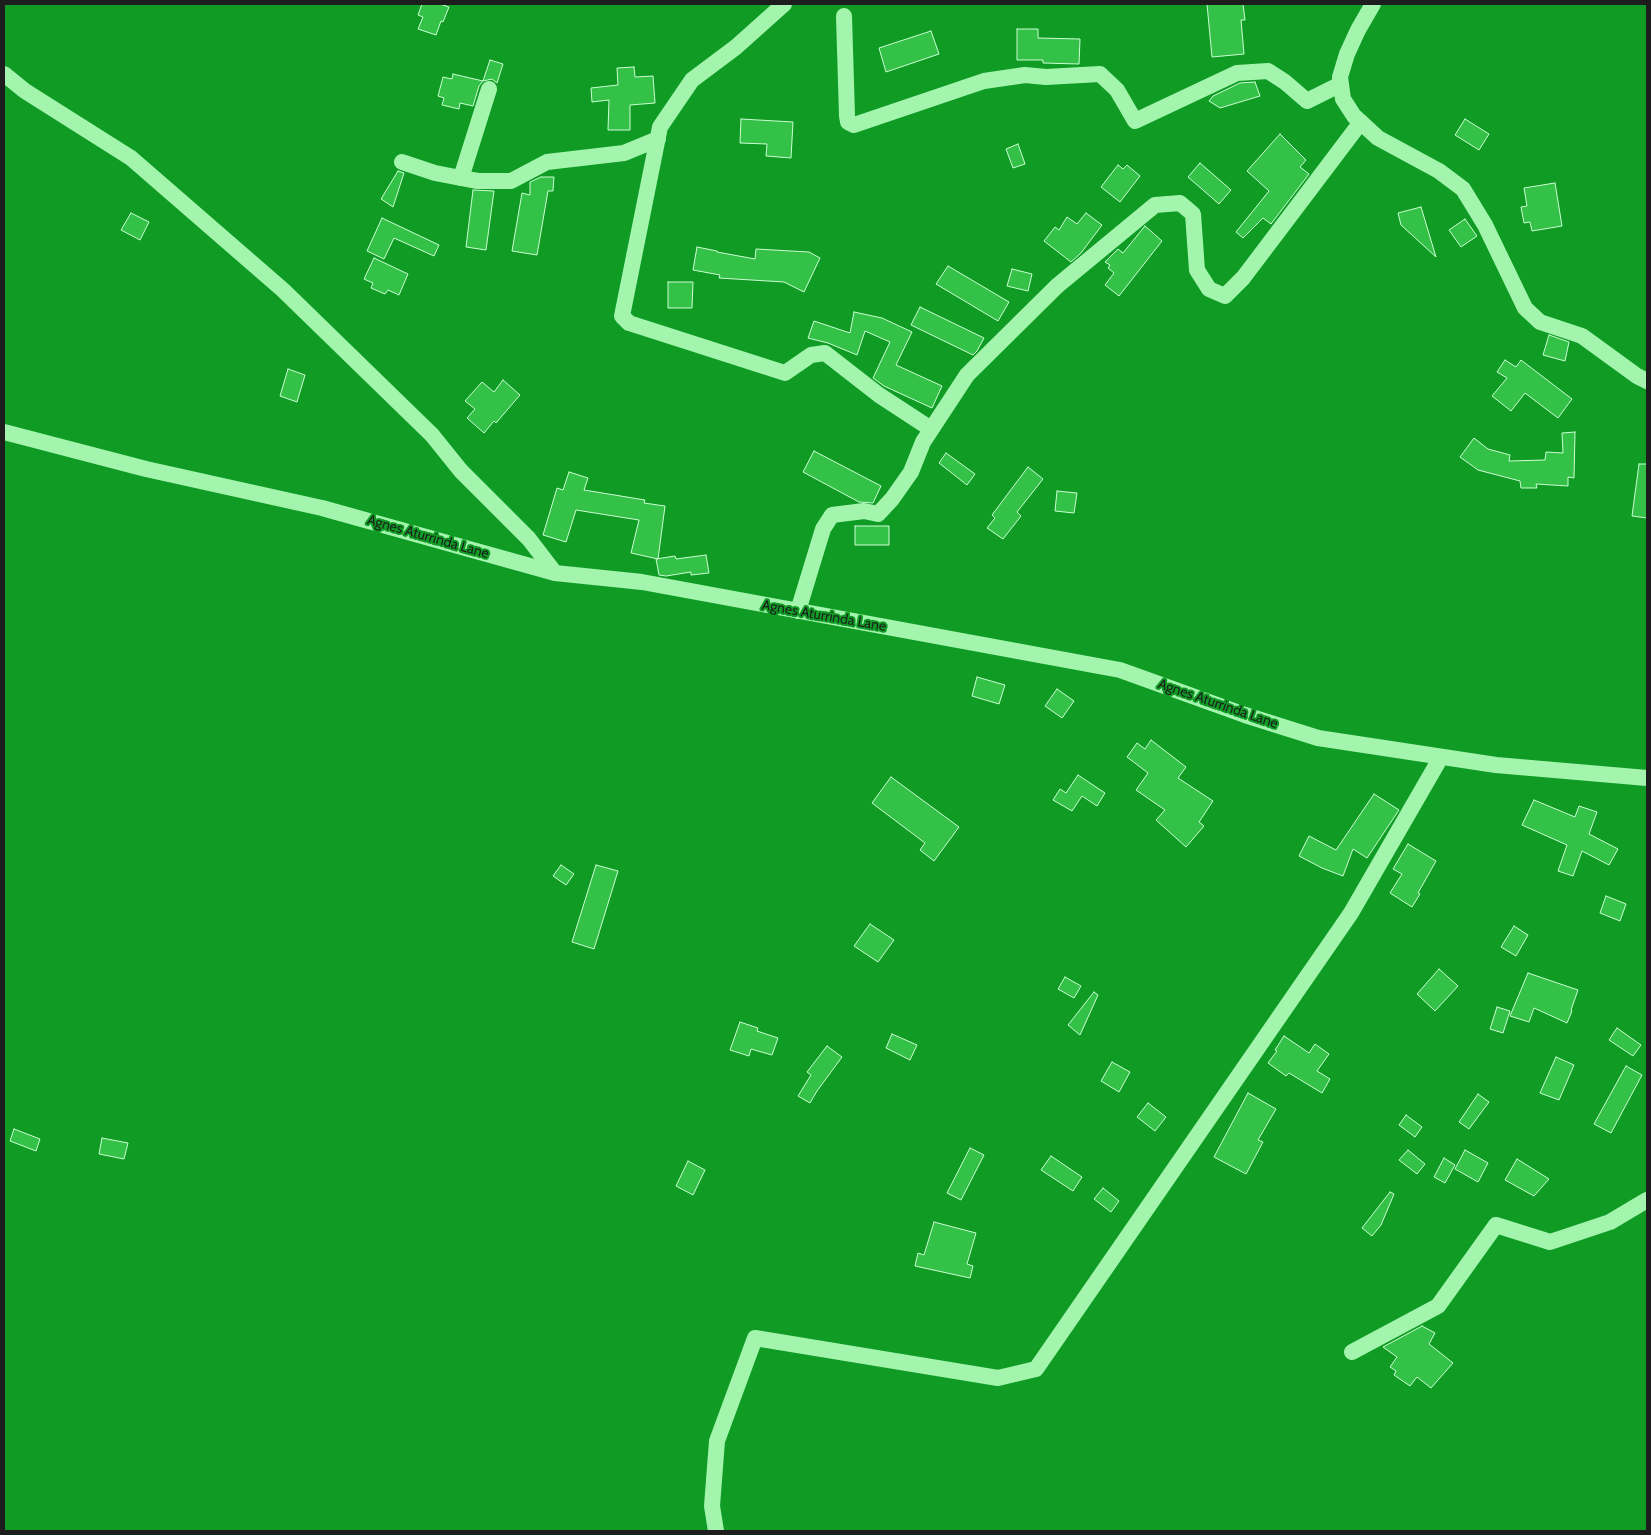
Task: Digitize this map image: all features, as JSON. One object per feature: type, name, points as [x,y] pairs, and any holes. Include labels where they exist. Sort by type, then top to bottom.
[{"type":"street","points":[[784,4],[736,48],[692,80],[660,127],[622,316],[629,323],[785,373],[811,355],[825,353],[879,395],[931,428]]},
{"type":"street","points":[[1372,4],[1347,54],[1340,77],[1343,100],[1354,116],[1378,138],[1439,171],[1463,189],[1485,226],[1525,308],[1540,322],[1582,336],[1647,381]]},
{"type":"street","points":[[844,16],[847,116],[848,122],[854,125],[984,81],[1026,75],[1046,78],[1100,74],[1117,90],[1135,121],[1237,73],[1268,71],[1285,82],[1307,101],[1341,84]]},
{"type":"street","points":[[4,74],[25,90],[131,158],[283,290],[432,435],[461,471],[528,539],[555,573]]},
{"type":"street","points":[[461,178],[489,89]]},
{"type":"street","points":[[798,611],[823,529],[832,515],[864,511],[878,514],[892,499],[911,472],[922,442],[968,375],[1057,286],[1155,205],[1180,203],[1193,214],[1197,270],[1209,289],[1225,296],[1243,278],[1361,122]]},
{"type":"street","points":[[402,162],[435,173],[478,181],[511,181],[548,162],[624,153],[658,139]]},
{"type":"street","name":"Agnes Aturrinda Lane","points":[[4,432],[146,470],[322,508],[555,573],[642,582],[1120,670],[1318,738],[1496,765],[1647,778]]},
{"type":"street","points":[[716,1531],[712,1506],[717,1441],[755,1338],[998,1378],[1036,1369],[1351,913],[1441,757]]},
{"type":"street","points":[[1352,1352],[1438,1306],[1496,1225],[1550,1242],[1610,1222],[1647,1200]]},
{"type":"building","points":[[422,4],[440,4],[449,7],[436,35],[418,29],[423,17],[418,15]]},
{"type":"building","points":[[1207,4],[1243,4],[1245,20],[1241,20],[1244,54],[1212,57]]},
{"type":"building","points":[[1017,29],[1038,29],[1038,38],[1080,39],[1079,64],[1043,63],[1043,60],[1017,60]]},
{"type":"building","points":[[931,31],[939,54],[886,72],[879,48]]},
{"type":"building","points":[[490,60],[503,64],[497,83],[492,79],[483,81]]},
{"type":"building","points":[[634,67],[635,77],[653,76],[655,103],[630,105],[630,130],[608,130],[609,100],[592,102],[591,88],[618,85],[617,68]]},
{"type":"building","points":[[453,74],[483,81],[479,86],[473,106],[460,103],[459,109],[442,105],[444,98],[438,96],[443,77],[452,79]]},
{"type":"building","points":[[1255,82],[1260,96],[1220,108],[1209,101],[1213,96],[1240,83]]},
{"type":"building","points":[[741,119],[793,122],[791,158],[766,156],[767,144],[740,143]]},
{"type":"building","points":[[1465,119],[1489,134],[1479,150],[1455,135]]},
{"type":"building","points":[[1280,134],[1306,160],[1300,167],[1309,174],[1271,224],[1263,218],[1243,238],[1236,232],[1269,191],[1247,171]]},
{"type":"building","points":[[1018,144],[1025,164],[1013,168],[1006,149]]},
{"type":"building","points":[[1200,163],[1231,190],[1219,204],[1188,177]]},
{"type":"building","points":[[1118,165],[1123,169],[1127,165],[1140,176],[1120,202],[1101,187]]},
{"type":"building","points":[[398,171],[404,173],[393,207],[381,199]]},
{"type":"building","points":[[541,177],[554,177],[553,191],[548,191],[537,255],[512,251],[522,193],[530,195],[530,182]]},
{"type":"building","points":[[1555,183],[1562,226],[1532,231],[1530,222],[1524,223],[1521,207],[1527,206],[1524,188]]},
{"type":"building","points":[[473,190],[494,191],[486,250],[466,247]]},
{"type":"building","points":[[1421,207],[1436,257],[1401,225],[1398,213]]},
{"type":"building","points":[[131,213],[149,222],[140,240],[121,230]]},
{"type":"building","points":[[1086,213],[1102,225],[1081,253],[1071,262],[1044,241],[1055,227],[1059,230],[1067,217],[1077,224]]},
{"type":"building","points":[[382,218],[439,245],[434,256],[394,238],[384,259],[367,251]]},
{"type":"building","points":[[1465,219],[1477,236],[1461,247],[1449,230]]},
{"type":"building","points":[[1145,226],[1162,241],[1119,296],[1105,285],[1114,273],[1108,268],[1110,265],[1105,262],[1118,249],[1123,253]]},
{"type":"building","points":[[697,247],[755,259],[756,249],[809,252],[820,258],[804,292],[784,282],[719,278],[720,275],[693,270]]},
{"type":"building","points":[[374,258],[408,274],[399,295],[388,290],[385,294],[371,288],[373,283],[364,279]]},
{"type":"building","points":[[948,266],[1009,302],[998,321],[936,284]]},
{"type":"building","points":[[1012,269],[1032,274],[1028,291],[1007,286]]},
{"type":"building","points":[[668,282],[693,282],[692,308],[668,308]]},
{"type":"building","points":[[920,307],[984,338],[977,351],[973,355],[911,325]]},
{"type":"building","points":[[854,312],[882,318],[912,332],[896,365],[942,386],[932,408],[884,386],[873,378],[890,342],[865,331],[857,355],[828,343],[808,338],[814,321],[850,333]]},
{"type":"building","points":[[1549,335],[1569,342],[1565,361],[1543,355]]},
{"type":"building","points":[[1505,360],[1516,367],[1521,360],[1572,399],[1558,418],[1525,393],[1511,411],[1492,396],[1507,378],[1497,372]]},
{"type":"building","points":[[288,369],[305,375],[297,402],[280,396]]},
{"type":"building","points":[[503,380],[520,395],[496,423],[494,421],[484,433],[467,418],[475,409],[465,401],[482,382],[494,392]]},
{"type":"building","points":[[1575,432],[1574,478],[1568,477],[1568,486],[1536,484],[1537,488],[1521,488],[1520,481],[1478,470],[1460,457],[1474,438],[1488,449],[1510,455],[1509,461],[1545,460],[1546,452],[1563,453],[1562,433]]},
{"type":"building","points":[[814,451],[881,486],[873,503],[859,502],[803,472]]},
{"type":"building","points":[[946,453],[975,474],[967,485],[939,463]]},
{"type":"building","points":[[1639,464],[1647,464],[1647,518],[1632,516]]},
{"type":"building","points":[[1028,467],[1043,479],[1017,512],[1021,516],[1003,539],[987,528],[995,518],[992,515]]},
{"type":"building","points":[[569,472],[588,478],[584,490],[645,500],[644,503],[665,506],[658,559],[631,553],[639,520],[576,510],[566,542],[543,535],[557,488],[563,490]]},
{"type":"building","points":[[1057,491],[1077,493],[1074,513],[1055,511]]},
{"type":"building","points":[[855,526],[889,526],[889,545],[855,545]]},
{"type":"building","points":[[706,555],[709,573],[691,575],[691,572],[666,576],[659,575],[656,559],[675,556],[676,559]]},
{"type":"building","points":[[977,677],[1005,685],[999,704],[972,696]]},
{"type":"building","points":[[1057,689],[1074,701],[1062,718],[1045,706]]},
{"type":"building","points":[[1151,740],[1186,767],[1178,778],[1213,801],[1199,822],[1204,826],[1186,847],[1156,820],[1165,810],[1136,790],[1148,773],[1127,757],[1137,743],[1145,749]]},
{"type":"building","points":[[1078,775],[1105,793],[1097,806],[1082,796],[1072,811],[1053,800],[1060,789],[1066,793]]},
{"type":"building","points":[[891,777],[959,827],[934,861],[920,850],[925,843],[872,803]]},
{"type":"building","points":[[1374,794],[1399,810],[1367,858],[1353,849],[1343,876],[1299,856],[1309,836],[1336,850]]},
{"type":"building","points":[[1534,800],[1575,817],[1579,806],[1597,812],[1589,834],[1618,849],[1609,865],[1582,851],[1573,876],[1558,871],[1567,845],[1522,825]]},
{"type":"building","points":[[1408,844],[1436,861],[1412,907],[1390,893],[1402,874],[1393,869]]},
{"type":"building","points":[[561,865],[574,874],[566,885],[553,876]]},
{"type":"building","points":[[596,865],[618,871],[594,949],[572,942]]},
{"type":"building","points":[[1606,896],[1626,904],[1620,921],[1600,913]]},
{"type":"building","points":[[870,924],[894,940],[878,962],[854,946]]},
{"type":"building","points":[[1514,926],[1528,935],[1516,956],[1501,947]]},
{"type":"building","points":[[1439,969],[1458,986],[1435,1011],[1417,994]]},
{"type":"building","points":[[1528,973],[1578,990],[1567,1023],[1534,1008],[1529,1022],[1510,1016]]},
{"type":"building","points":[[1065,977],[1081,986],[1074,998],[1058,989]]},
{"type":"building","points":[[1094,992],[1098,995],[1080,1035],[1068,1025]]},
{"type":"building","points":[[1497,1007],[1510,1011],[1503,1033],[1490,1029]]},
{"type":"building","points":[[740,1022],[758,1028],[757,1031],[778,1038],[772,1055],[751,1049],[749,1056],[730,1050]]},
{"type":"building","points":[[1617,1028],[1641,1045],[1633,1056],[1609,1040]]},
{"type":"building","points":[[892,1034],[917,1045],[910,1060],[886,1048]]},
{"type":"building","points":[[1284,1036],[1309,1053],[1315,1044],[1329,1054],[1317,1071],[1330,1079],[1322,1093],[1289,1073],[1286,1076],[1268,1063],[1277,1051],[1275,1050]]},
{"type":"building","points":[[827,1046],[842,1057],[810,1103],[798,1096],[811,1075],[807,1072]]},
{"type":"building","points":[[1556,1057],[1574,1065],[1559,1100],[1540,1093]]},
{"type":"building","points":[[1112,1062],[1130,1072],[1119,1092],[1101,1081]]},
{"type":"building","points":[[1626,1066],[1642,1075],[1611,1133],[1594,1124]]},
{"type":"building","points":[[1248,1093],[1276,1109],[1258,1140],[1263,1142],[1246,1174],[1214,1157]]},
{"type":"building","points":[[1478,1094],[1489,1102],[1469,1129],[1459,1122]]},
{"type":"building","points":[[1148,1103],[1166,1117],[1155,1131],[1137,1117]]},
{"type":"building","points":[[1406,1115],[1422,1127],[1415,1137],[1399,1125]]},
{"type":"building","points":[[14,1129],[40,1139],[36,1151],[10,1141]]},
{"type":"building","points":[[102,1138],[128,1143],[124,1159],[99,1154]]},
{"type":"building","points":[[970,1148],[984,1155],[961,1200],[947,1193]]},
{"type":"building","points":[[1408,1150],[1425,1164],[1417,1174],[1399,1160]]},
{"type":"building","points":[[1465,1150],[1488,1163],[1478,1182],[1455,1169]]},
{"type":"building","points":[[1051,1156],[1082,1177],[1073,1191],[1041,1170]]},
{"type":"building","points":[[1444,1158],[1455,1165],[1445,1183],[1434,1177]]},
{"type":"building","points":[[1517,1159],[1549,1179],[1534,1196],[1505,1180]]},
{"type":"building","points":[[688,1161],[705,1170],[693,1195],[676,1186]]},
{"type":"building","points":[[1103,1188],[1119,1201],[1111,1212],[1094,1199]]},
{"type":"building","points":[[1390,1192],[1394,1194],[1381,1225],[1372,1236],[1362,1228]]},
{"type":"building","points":[[934,1222],[976,1233],[967,1264],[973,1266],[970,1278],[915,1266],[918,1253],[924,1255]]},
{"type":"building","points":[[1422,1326],[1435,1333],[1429,1344],[1453,1363],[1431,1388],[1417,1377],[1410,1386],[1394,1375],[1396,1371],[1390,1367],[1397,1357],[1383,1347]]}]
